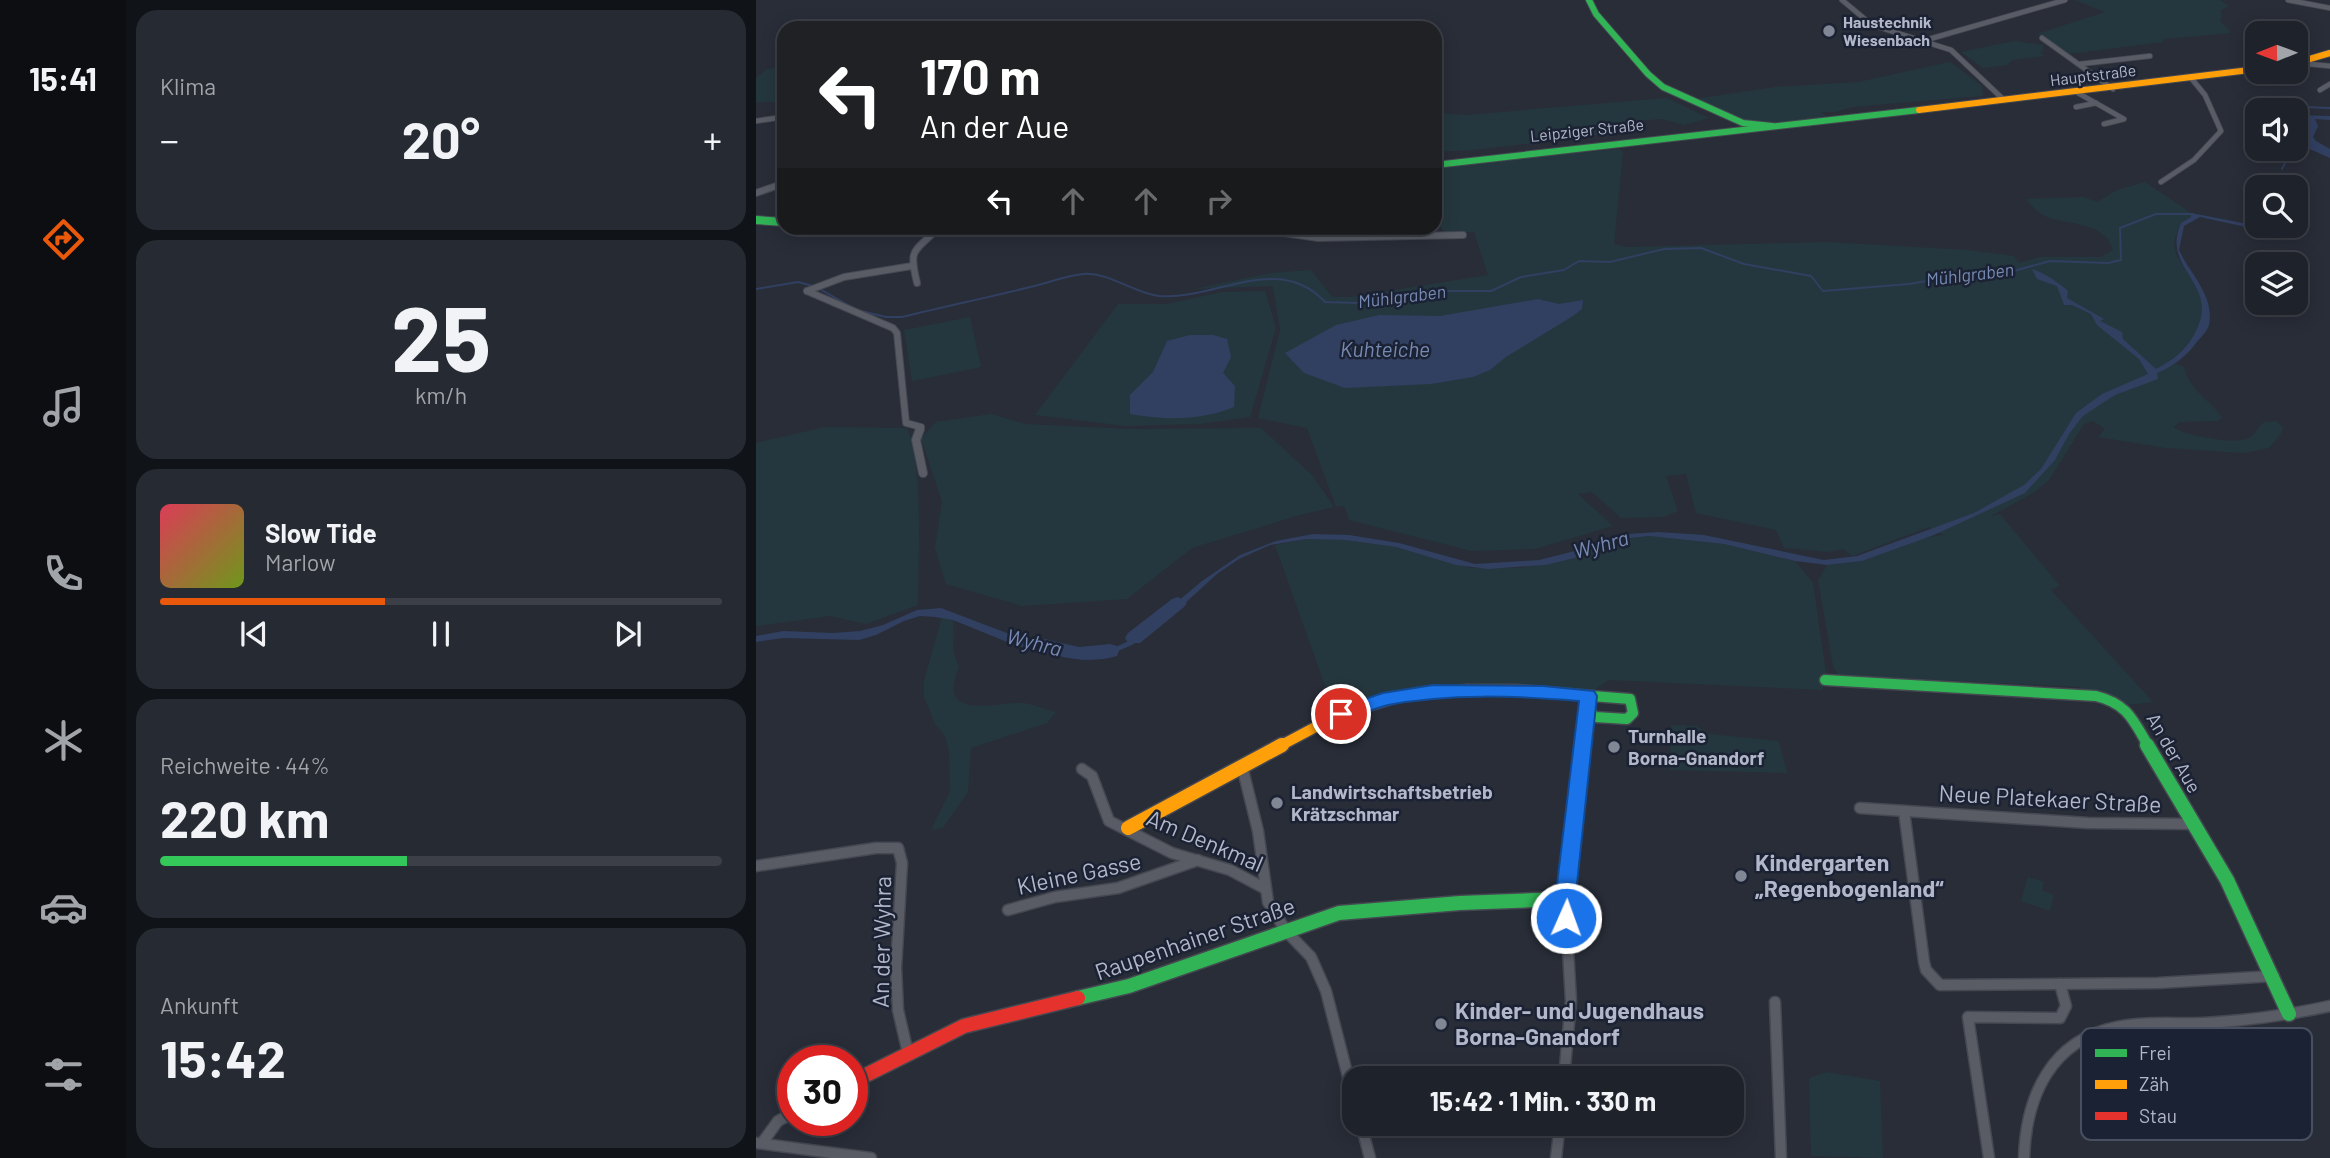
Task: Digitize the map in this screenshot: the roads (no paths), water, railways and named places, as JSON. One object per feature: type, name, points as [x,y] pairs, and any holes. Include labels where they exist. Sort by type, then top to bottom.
[{"type":"main road","points":[[1578,0],[1596,14],[1648,74],[1663,87],[1743,123],[1772,126]]},
{"type":"main road","points":[[1589,0],[1596,14]]},
{"type":"main road","points":[[1596,14],[1599,0]]},
{"type":"main road","points":[[2308,59],[2330,53]]},
{"type":"main road","name":"Hauptstraße","points":[[1772,126],[2113,89],[2245,71]]},
{"type":"main road","points":[[1732,118],[1742,129]]},
{"type":"main road","name":"Leipziger Straße","points":[[1442,164],[1772,126]]},
{"type":"main road","points":[[758,219],[777,221]]},
{"type":"main road","name":"An der Aue","points":[[1825,680],[2096,696],[2112,700],[2126,709],[2135,720],[2227,880],[2290,1014]]},
{"type":"main road","points":[[1128,828],[1341,714],[1401,696],[1433,692],[1487,691],[1587,702]]},
{"type":"main road","name":"Raupenhainer Straße","points":[[868,1074],[964,1026],[1129,986],[1339,913],[1460,903],[1565,899]]},
{"type":"street","points":[[1842,0],[1872,25],[1951,50],[2004,100]]},
{"type":"street","points":[[1926,40],[2066,0]]},
{"type":"street","points":[[2288,0],[2330,8]]},
{"type":"street","points":[[2042,38],[2113,89]]},
{"type":"street","points":[[2080,65],[2150,56]]},
{"type":"street","points":[[2308,64],[2330,66]]},
{"type":"street","points":[[2161,182],[2176,175],[2207,148],[2221,131],[2205,95],[2191,78]]},
{"type":"street","points":[[2320,90],[2330,84]]},
{"type":"street","points":[[2078,93],[2124,119],[2104,124]]},
{"type":"street","points":[[2076,107],[2096,103]]},
{"type":"street","points":[[756,121],[777,118]]},
{"type":"street","points":[[756,193],[777,186]]},
{"type":"street","points":[[917,283],[912,266],[918,248],[932,235]]},
{"type":"street","points":[[1289,235],[1332,239],[1463,235]]},
{"type":"street","points":[[912,266],[844,277],[807,291],[834,301],[855,314],[893,327],[897,333],[906,424],[921,427],[916,440],[923,473]]},
{"type":"street","points":[[1565,1066],[1571,1001],[1565,899],[1587,702]]},
{"type":"street","points":[[1242,766],[1258,831],[1264,888],[1275,916],[1311,957],[1326,990],[1345,1066]]},
{"type":"street","name":"Am Denkmal","points":[[1082,769],[1092,776],[1108,821],[1128,828],[1147,841],[1232,869],[1264,888]]},
{"type":"street","name":"Neue Platekaer Straße","points":[[1860,808],[2088,823],[2195,824]]},
{"type":"street","points":[[1904,811],[1924,962],[1926,970],[1940,985],[2158,983],[2274,976]]},
{"type":"street","name":"An der Wyhra","points":[[756,866],[876,848],[898,848],[902,863],[896,968],[898,1010],[908,1053]]},
{"type":"street","name":"Kleine Gasse","points":[[1008,910],[1055,897],[1118,888],[1198,860]]},
{"type":"street","points":[[1989,1158],[1968,1017],[2060,1018],[2066,1013],[2067,1007],[2060,984]]},
{"type":"street","points":[[1775,1002],[1781,1158]]},
{"type":"street","points":[[2114,1028],[2213,1022],[2290,1014],[2330,1006]]},
{"type":"street","points":[[2024,1158],[2023,1133],[2030,1101],[2051,1062],[2081,1039]]},
{"type":"street","points":[[759,1143],[777,1122]]},
{"type":"street","points":[[1364,1136],[1370,1158]]},
{"type":"street","points":[[1556,1158],[1559,1136]]},
{"type":"street","points":[[759,1143],[863,1157]]},
{"type":"water","points":[[2308,115],[2330,116],[2330,120],[2315,119],[2318,126],[2313,137],[2330,149],[2330,158],[2308,148]]},
{"type":"water","points":[[2191,213],[2245,223],[2245,227],[2200,217],[2184,226],[2179,250],[2205,295],[2210,314],[2207,330],[2188,353],[2157,373],[2158,379],[2115,395],[2083,416],[2069,434],[2055,460],[2025,493],[1934,535],[1862,561],[1827,565],[1795,561],[1724,544],[1649,536],[1622,539],[1575,558],[1545,565],[1488,569],[1456,565],[1396,547],[1345,540],[1307,539],[1270,545],[1239,559],[1217,574],[1161,625],[1132,645],[1099,659],[1082,660],[1046,653],[1012,644],[953,620],[920,616],[859,640],[783,638],[756,642],[756,636],[783,631],[860,631],[883,625],[917,610],[941,608],[1020,638],[1073,653],[1107,651],[1133,639],[1202,581],[1240,555],[1276,541],[1313,534],[1349,535],[1399,543],[1475,564],[1539,560],[1595,546],[1628,534],[1658,532],[1704,535],[1824,560],[1857,556],[1974,513],[2024,485],[2041,469],[2076,413],[2102,394],[2148,374],[2139,359],[2097,325],[2091,314],[2072,305],[2064,305],[2057,286],[2037,279],[2032,269],[2046,275],[2068,291],[2067,298],[2104,319],[2100,321],[2122,332],[2123,339],[2156,369],[2183,349],[2195,333],[2201,316],[2201,301],[2197,288],[2178,253],[2177,239],[2181,223],[2191,217]]},
{"type":"water","name":"Kuhteiche","points":[[1538,299],[1559,304],[1583,300],[1582,309],[1490,370],[1473,377],[1431,384],[1345,388],[1304,373],[1285,353],[1336,325],[1379,315],[1440,316]]},
{"type":"water","points":[[1190,335],[1213,335],[1227,339],[1231,357],[1223,373],[1235,386],[1234,407],[1208,415],[1183,418],[1130,414],[1130,395],[1153,372],[1167,341]]},
{"type":"waterway","name":"Mühlgraben","points":[[2308,107],[2330,108]]},
{"type":"waterway","name":"Mühlgraben","points":[[2282,169],[2286,161]]},
{"type":"waterway","name":"Mühlgraben","points":[[861,311],[886,317],[902,317],[1083,274],[1103,276],[1159,296],[1180,296],[1267,279],[1287,280],[1307,287],[1325,302],[1356,303],[1415,291],[1491,291],[1521,277],[1564,270],[1579,261],[1610,262],[1664,249],[1701,248],[1744,264],[1811,276],[1823,291],[1909,284],[1969,274],[2010,272],[2050,261],[2108,263],[2121,260],[2120,228],[2156,214],[2193,214]]},
{"type":"waterway","name":"Mühlgraben","points":[[756,289],[798,282],[813,286]]},
{"type":"waterway","name":"Mühlgraben","points":[[818,288],[855,309]]},
{"type":"waterway","name":"Wyhra","points":[[1134,638],[1178,603]]},
{"type":"waterway","name":"Wyhra","points":[[1045,646],[1079,654],[1110,651]]},
{"type":"place","name":"Haustechnik Wiesenbach","points":[[1829,31]]},
{"type":"place","name":"Turnhalle Borna-Gnandorf","points":[[1614,747]]},
{"type":"place","name":"Landwirtschaftsbetrieb Krätzschmar","points":[[1277,803]]},
{"type":"place","name":"Kindergarten „Regenbogenland“","points":[[1741,876]]},
{"type":"place","name":"Kinder- und Jugendhaus Borna-Gnandorf","points":[[1441,1024]]}]
